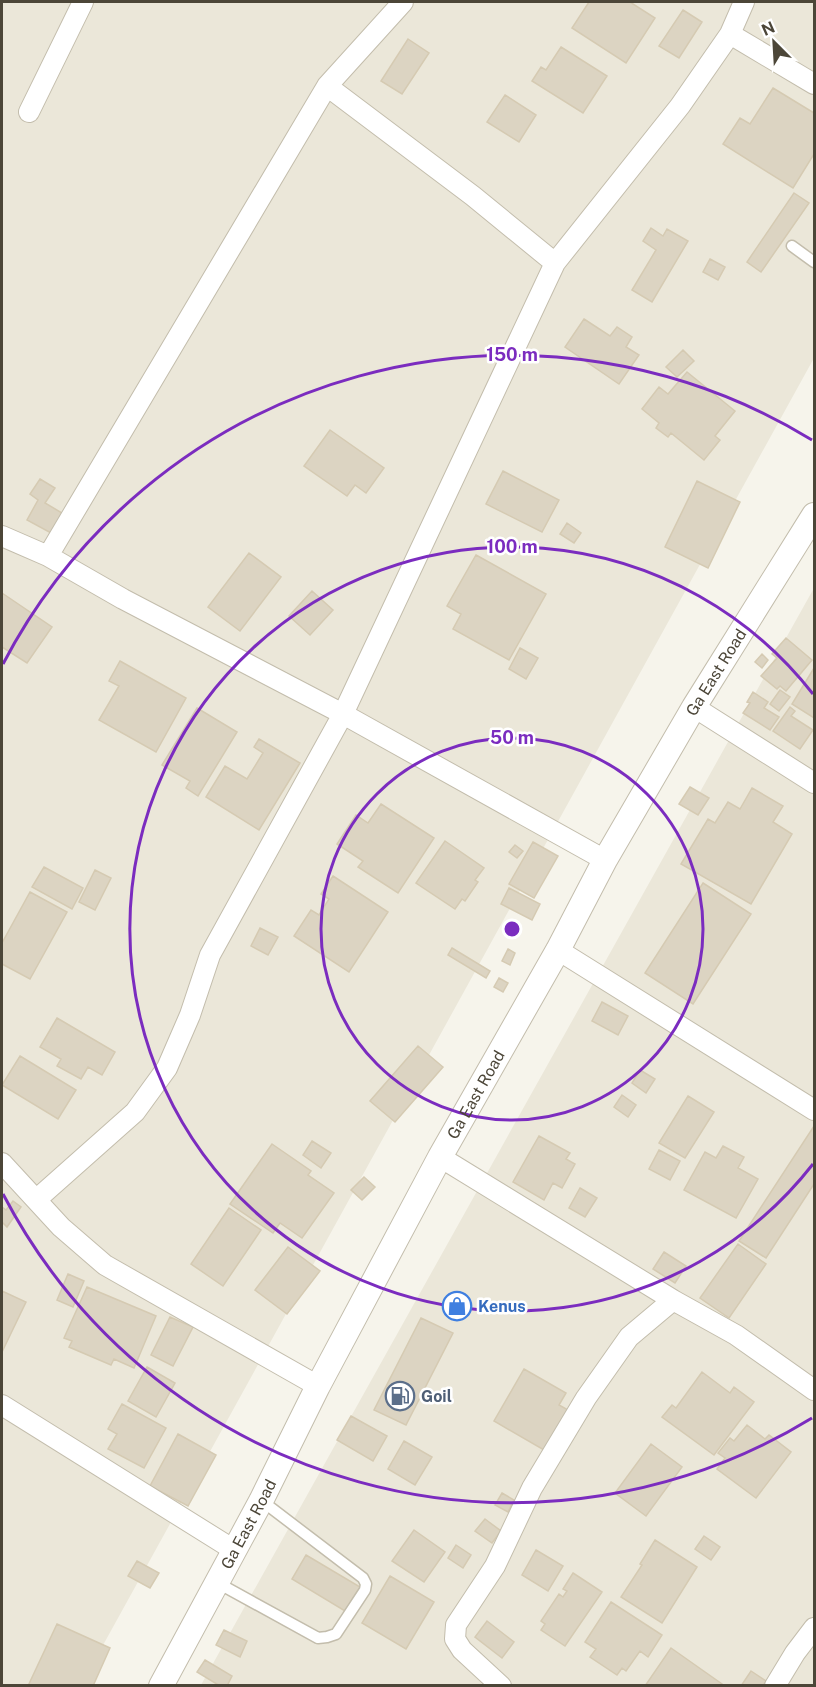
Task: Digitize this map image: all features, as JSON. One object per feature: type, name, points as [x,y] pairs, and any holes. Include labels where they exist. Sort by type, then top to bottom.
[{"type":"street","points":[[29,112],[83,2]]},
{"type":"street","points":[[48,556],[327,86],[403,2]]},
{"type":"street","points":[[37,1199],[135,1112],[167,1068],[190,1015],[210,955],[343,714],[555,263],[680,106],[730,34],[744,2]]},
{"type":"street","points":[[730,34],[814,84]]},
{"type":"street","points":[[327,86],[473,196],[555,263]]},
{"type":"street","name":"Ga East Road","points":[[163,1684],[440,1157],[558,950],[605,860],[694,707],[814,515]]},
{"type":"street","points":[[2,536],[48,556],[123,599],[343,714],[605,860]]},
{"type":"street","points":[[694,707],[814,783]]},
{"type":"street","points":[[558,950],[814,1110]]},
{"type":"street","points":[[440,1157],[673,1300],[736,1335],[814,1390]]},
{"type":"street","points":[[2,1163],[61,1227],[105,1265],[318,1386]]},
{"type":"street","points":[[501,1686],[462,1650],[455,1639],[456,1625],[495,1566],[532,1488],[585,1398],[629,1337],[673,1300]]},
{"type":"street","points":[[2,1405],[234,1550]]},
{"type":"street","points":[[775,1686],[795,1653],[814,1628]]},
{"type":"lane","points":[[792,246],[814,262]]},
{"type":"lane","points":[[216,1582],[318,1638],[336,1634],[365,1590],[366,1584],[363,1578],[261,1500]]},
{"type":"shaded area","points":[[2,2],[814,2],[814,358],[81,1685],[2,1686]]},
{"type":"shaded area","points":[[814,588],[814,1685],[201,1685]]},
{"type":"building","points":[[589,2],[630,2],[655,18],[626,63],[572,28]]},
{"type":"building","points":[[683,10],[702,22],[679,58],[659,46]]},
{"type":"building","points":[[408,39],[429,53],[402,94],[381,81]]},
{"type":"building","points":[[561,47],[607,76],[583,113],[532,81],[541,67],[546,70]]},
{"type":"building","points":[[773,88],[814,113],[814,154],[793,188],[723,144],[740,118],[750,124]]},
{"type":"building","points":[[505,95],[536,115],[519,142],[487,122]]},
{"type":"building","points":[[794,193],[809,203],[761,272],[747,262]]},
{"type":"building","points":[[651,228],[663,236],[667,229],[688,241],[652,302],[632,290],[656,250],[643,241]]},
{"type":"building","points":[[710,259],[725,267],[718,280],[703,272]]},
{"type":"building","points":[[584,319],[610,336],[617,327],[632,337],[626,347],[639,355],[619,384],[565,347]]},
{"type":"building","points":[[683,350],[694,361],[677,377],[666,367]]},
{"type":"building","points":[[687,372],[735,411],[715,436],[720,440],[704,460],[671,433],[668,437],[656,428],[659,423],[642,409],[659,387],[668,394]]},
{"type":"building","points":[[330,430],[384,468],[366,493],[355,485],[347,496],[304,466]]},
{"type":"building","points":[[503,471],[559,500],[542,532],[486,504]]},
{"type":"building","points":[[40,479],[55,488],[45,503],[62,513],[51,533],[27,520],[38,500],[30,494]]},
{"type":"building","points":[[697,481],[740,502],[708,568],[665,547]]},
{"type":"building","points":[[567,523],[581,533],[574,543],[560,534]]},
{"type":"building","points":[[249,553],[281,577],[240,631],[208,607]]},
{"type":"building","points":[[476,555],[546,594],[509,660],[453,629],[461,614],[447,606]]},
{"type":"building","points":[[312,591],[333,610],[310,635],[289,616]]},
{"type":"building","points":[[2,593],[52,627],[27,663],[2,647]]},
{"type":"building","points":[[786,638],[812,660],[786,691],[780,686],[777,689],[761,676],[777,658],[772,654]]},
{"type":"building","points":[[520,648],[538,658],[526,679],[509,669]]},
{"type":"building","points":[[762,654],[768,660],[762,668],[755,662]]},
{"type":"building","points":[[120,661],[186,698],[156,752],[99,720],[119,686],[109,681]]},
{"type":"building","points":[[814,668],[814,718],[792,704]]},
{"type":"building","points":[[780,690],[790,697],[779,711],[770,704]]},
{"type":"building","points":[[753,692],[768,702],[764,708],[779,717],[770,730],[743,713],[750,703],[747,702]]},
{"type":"building","points":[[790,707],[795,711],[791,716],[813,730],[800,749],[773,731]]},
{"type":"building","points":[[197,708],[237,732],[198,796],[186,788],[190,781],[162,765]]},
{"type":"building","points":[[259,739],[300,763],[259,830],[206,797],[225,766],[247,779],[263,753],[254,747]]},
{"type":"building","points":[[690,787],[709,798],[698,815],[679,804]]},
{"type":"building","points":[[752,788],[783,806],[773,822],[792,834],[751,904],[681,864],[708,819],[715,823],[728,802],[740,809]]},
{"type":"building","points":[[381,804],[434,838],[398,893],[358,867],[363,861],[337,844],[356,815],[368,823]]},
{"type":"building","points":[[445,841],[484,868],[475,880],[478,882],[465,901],[462,899],[455,909],[416,883]]},
{"type":"building","points":[[533,842],[558,856],[534,898],[509,884]]},
{"type":"building","points":[[515,845],[523,851],[517,858],[509,852]]},
{"type":"building","points":[[44,867],[83,888],[72,909],[32,887]]},
{"type":"building","points":[[95,870],[111,878],[95,910],[79,902]]},
{"type":"building","points":[[333,876],[388,912],[349,972],[294,936],[311,910],[319,915],[329,899],[321,894]]},
{"type":"building","points":[[703,883],[751,914],[693,1004],[645,973]]},
{"type":"building","points":[[509,888],[540,904],[532,920],[501,904]]},
{"type":"building","points":[[30,892],[67,912],[30,979],[2,964],[2,943]]},
{"type":"building","points":[[260,928],[278,937],[268,955],[251,946]]},
{"type":"building","points":[[452,948],[490,971],[486,978],[448,955]]},
{"type":"building","points":[[508,949],[515,953],[510,965],[502,961]]},
{"type":"building","points":[[499,978],[508,983],[503,992],[494,987]]},
{"type":"building","points":[[602,1002],[628,1016],[618,1035],[592,1021]]},
{"type":"building","points":[[57,1018],[115,1052],[102,1075],[88,1067],[81,1079],[57,1066],[61,1059],[40,1047]]},
{"type":"building","points":[[418,1046],[443,1067],[395,1122],[370,1101]]},
{"type":"building","points":[[20,1056],[76,1090],[58,1119],[2,1085]]},
{"type":"building","points":[[640,1070],[655,1079],[646,1093],[632,1083]]},
{"type":"building","points":[[622,1095],[636,1105],[628,1117],[614,1107]]},
{"type":"building","points":[[688,1096],[714,1112],[685,1158],[659,1143]]},
{"type":"building","points":[[814,1126],[814,1184],[766,1258],[739,1241]]},
{"type":"building","points":[[539,1136],[570,1153],[566,1159],[575,1164],[562,1188],[553,1183],[544,1200],[513,1182]]},
{"type":"building","points":[[312,1141],[331,1153],[321,1168],[303,1155]]},
{"type":"building","points":[[272,1144],[311,1171],[308,1175],[334,1193],[302,1238],[280,1223],[273,1233],[230,1204]]},
{"type":"building","points":[[723,1146],[744,1157],[738,1168],[758,1179],[736,1218],[684,1190],[705,1152],[716,1158]]},
{"type":"building","points":[[659,1150],[680,1161],[670,1180],[649,1169]]},
{"type":"building","points":[[364,1177],[375,1187],[362,1200],[351,1190]]},
{"type":"building","points":[[580,1188],[597,1198],[585,1217],[569,1208]]},
{"type":"building","points":[[13,1201],[21,1207],[7,1227],[2,1222],[2,1207],[6,1210]]},
{"type":"building","points":[[229,1208],[261,1230],[223,1286],[191,1264]]},
{"type":"building","points":[[738,1244],[766,1264],[729,1318],[700,1298]]},
{"type":"building","points":[[288,1247],[320,1271],[287,1314],[255,1290]]},
{"type":"building","points":[[664,1252],[686,1266],[675,1283],[653,1269]]},
{"type":"building","points":[[68,1274],[84,1281],[73,1307],[57,1300]]},
{"type":"building","points":[[87,1287],[156,1316],[134,1368],[114,1359],[111,1365],[69,1347],[72,1341],[64,1338]]},
{"type":"building","points":[[2,1291],[26,1302],[2,1352]]},
{"type":"building","points":[[170,1317],[193,1327],[173,1366],[151,1355]]},
{"type":"building","points":[[421,1318],[453,1333],[406,1425],[374,1410]]},
{"type":"building","points":[[147,1367],[175,1383],[156,1417],[128,1401]]},
{"type":"building","points":[[524,1369],[566,1393],[559,1405],[568,1410],[544,1450],[494,1421]]},
{"type":"building","points":[[702,1372],[730,1393],[734,1387],[754,1402],[714,1455],[662,1417],[672,1405],[676,1408]]},
{"type":"building","points":[[122,1404],[166,1428],[144,1468],[108,1449],[117,1434],[108,1429]]},
{"type":"building","points":[[351,1416],[387,1436],[373,1461],[337,1440]]},
{"type":"building","points":[[747,1425],[765,1439],[769,1435],[791,1452],[756,1498],[717,1469],[725,1458],[718,1453],[730,1438],[734,1441]]},
{"type":"building","points":[[178,1434],[216,1455],[188,1506],[150,1486]]},
{"type":"building","points":[[404,1441],[432,1457],[415,1485],[388,1469]]},
{"type":"building","points":[[651,1444],[682,1467],[646,1516],[615,1493]]},
{"type":"building","points":[[502,1493],[514,1500],[508,1512],[495,1505]]},
{"type":"building","points":[[485,1519],[501,1531],[492,1543],[475,1531]]},
{"type":"building","points":[[414,1530],[445,1552],[424,1582],[392,1561]]},
{"type":"building","points":[[704,1536],[720,1547],[711,1560],[695,1549]]},
{"type":"building","points":[[655,1540],[697,1567],[662,1623],[621,1597]]},
{"type":"building","points":[[456,1545],[471,1555],[463,1568],[448,1558]]},
{"type":"building","points":[[536,1550],[563,1566],[548,1591],[522,1575]]},
{"type":"building","points":[[306,1555],[360,1587],[345,1611],[292,1579]]},
{"type":"building","points":[[137,1561],[159,1573],[150,1588],[128,1576]]},
{"type":"building","points":[[573,1573],[602,1592],[565,1646],[541,1630],[545,1624],[541,1621],[559,1594],[563,1597],[567,1591],[563,1589]]},
{"type":"building","points":[[390,1576],[434,1602],[406,1649],[362,1623]]},
{"type":"building","points":[[611,1602],[662,1635],[648,1657],[640,1651],[626,1671],[622,1668],[617,1675],[590,1657],[596,1649],[585,1642]]},
{"type":"building","points":[[487,1621],[514,1642],[502,1658],[475,1637]]},
{"type":"building","points":[[57,1624],[110,1648],[93,1686],[28,1686]]},
{"type":"building","points":[[224,1630],[247,1641],[240,1657],[216,1645]]},
{"type":"building","points":[[671,1648],[722,1684],[721,1686],[645,1686]]},
{"type":"building","points":[[205,1660],[232,1676],[227,1686],[220,1686],[197,1672]]},
{"type":"building","points":[[751,1671],[766,1681],[763,1686],[741,1686]]},
{"type":"place","name":"Kenus","points":[[457,1306]]},
{"type":"place","name":"Goil","points":[[400,1396]]}]
